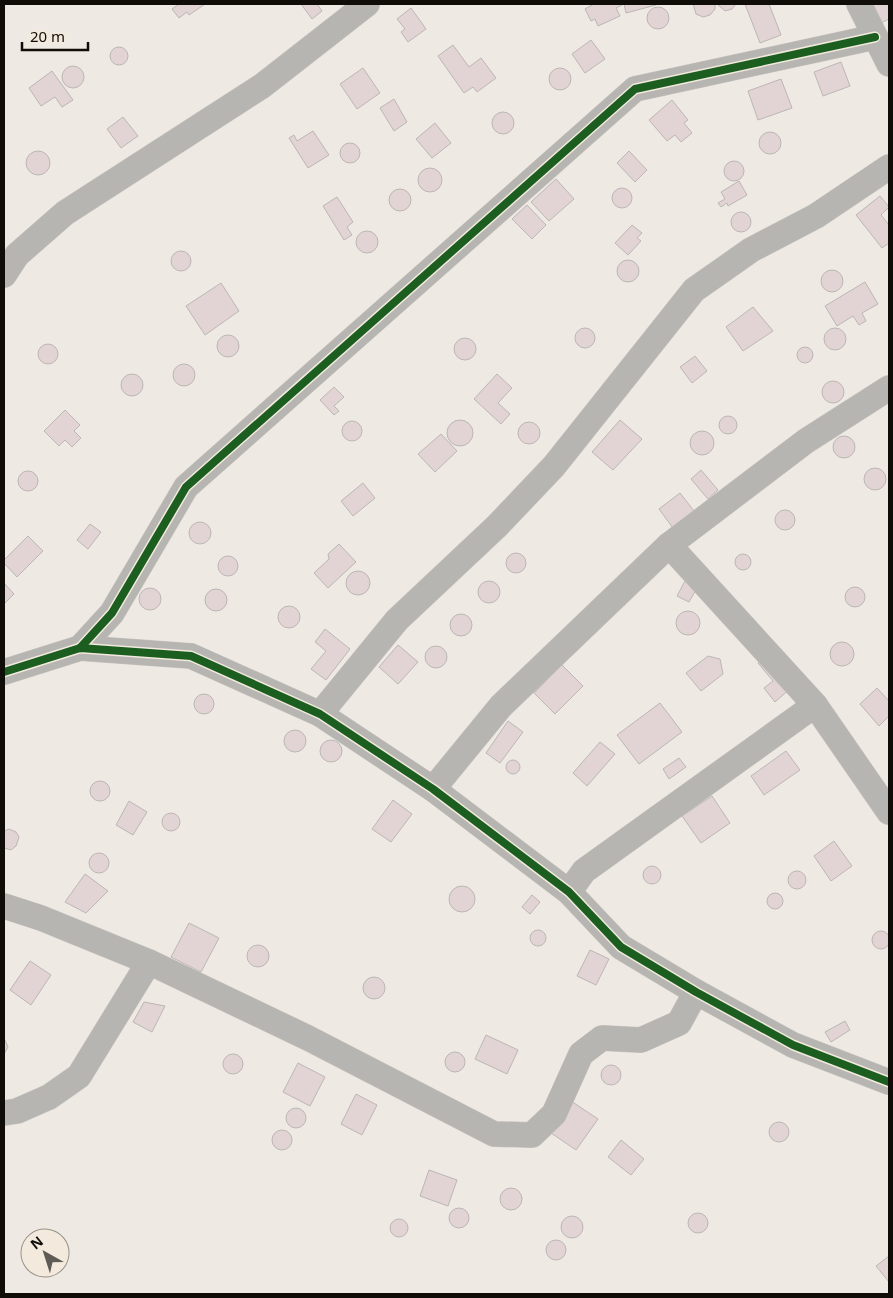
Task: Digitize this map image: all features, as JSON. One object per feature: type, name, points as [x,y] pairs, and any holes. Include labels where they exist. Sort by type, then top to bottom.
[{"type":"street","points":[[4,275],[17,255],[65,213],[262,86],[367,4]]},
{"type":"street","points":[[859,4],[889,64]]},
{"type":"street","points":[[80,648],[112,614],[186,487],[634,89],[875,37]]},
{"type":"street","points":[[320,714],[397,620],[497,526],[554,466],[694,290],[750,250],[816,216],[889,167]]},
{"type":"street","points":[[433,789],[501,706],[669,545],[806,441],[889,388]]},
{"type":"street","points":[[669,545],[815,705],[889,812]]},
{"type":"street","points":[[4,672],[80,648],[191,656],[320,714],[433,789],[569,892],[621,947],[696,992],[793,1046],[889,1082]]},
{"type":"street","points":[[569,892],[584,872],[815,705]]},
{"type":"street","points":[[4,906],[41,918],[149,962],[308,1038],[494,1134],[532,1135],[554,1114],[581,1054],[602,1038],[641,1040],[679,1023],[696,992]]},
{"type":"street","points":[[4,1113],[17,1111],[49,1097],[79,1076],[149,962]]},
{"type":"building","points":[[179,4],[205,4],[189,15],[187,12],[179,18],[172,9]]},
{"type":"building","points":[[301,4],[317,4],[322,11],[312,19]]},
{"type":"building","points":[[591,4],[622,4],[616,8],[620,16],[598,26],[595,19],[591,21],[585,9]]},
{"type":"building","points":[[624,4],[656,4],[656,5],[626,13]]},
{"type":"building","points":[[693,4],[715,4],[715,9],[710,15],[703,17],[696,14]]},
{"type":"building","points":[[717,4],[736,4],[732,9],[725,11]]},
{"type":"building","points":[[745,4],[769,4],[781,35],[760,43]]},
{"type":"building","points":[[873,4],[889,4],[889,19],[881,23]]},
{"type":"building","points":[[658,7],[666,10],[669,18],[666,26],[658,29],[650,26],[647,18],[650,10]]},
{"type":"building","points":[[411,8],[426,29],[408,42],[401,32],[405,29],[397,19]]},
{"type":"building","points":[[591,40],[605,59],[585,73],[572,54]]},
{"type":"building","points":[[453,45],[469,67],[481,58],[496,78],[477,92],[473,87],[464,93],[438,56]]},
{"type":"building","points":[[119,47],[125,50],[128,56],[125,62],[119,65],[113,62],[110,56],[113,50]]},
{"type":"building","points":[[841,62],[850,86],[823,96],[814,72]]},
{"type":"building","points":[[73,66],[81,69],[84,77],[81,85],[73,88],[65,85],[62,77],[65,69]]},
{"type":"building","points":[[363,68],[380,93],[357,109],[340,84]]},
{"type":"building","points":[[560,68],[568,71],[571,79],[568,87],[560,90],[552,87],[549,79],[552,71]]},
{"type":"building","points":[[52,71],[73,100],[62,107],[55,97],[41,106],[29,88]]},
{"type":"building","points":[[781,79],[792,108],[758,120],[748,91]]},
{"type":"building","points":[[394,99],[407,122],[394,131],[380,108]]},
{"type":"building","points":[[672,100],[688,120],[684,123],[692,133],[681,142],[675,135],[667,141],[649,120]]},
{"type":"building","points":[[503,112],[511,115],[514,123],[511,131],[503,134],[495,131],[492,123],[495,115]]},
{"type":"building","points":[[123,117],[138,136],[121,148],[107,129]]},
{"type":"building","points":[[435,123],[451,143],[432,158],[416,139]]},
{"type":"building","points":[[313,131],[329,155],[308,168],[289,138],[294,135],[297,141]]},
{"type":"building","points":[[770,132],[778,135],[781,143],[778,151],[770,154],[762,151],[759,143],[762,135]]},
{"type":"building","points":[[346,143],[354,143],[360,149],[360,157],[354,163],[346,163],[340,157],[340,149]]},
{"type":"building","points":[[38,151],[47,154],[50,163],[47,172],[38,175],[29,172],[26,163],[29,154]]},
{"type":"building","points":[[629,151],[647,170],[635,182],[617,163]]},
{"type":"building","points":[[734,161],[741,164],[744,171],[741,178],[734,181],[727,178],[724,171],[727,164]]},
{"type":"building","points":[[430,168],[435,169],[441,175],[441,185],[435,191],[430,192],[425,191],[419,185],[418,180],[419,175],[425,169]]},
{"type":"building","points":[[556,179],[574,199],[549,221],[531,202]]},
{"type":"building","points":[[739,181],[747,195],[728,206],[727,203],[721,207],[718,203],[725,199],[721,192]]},
{"type":"building","points":[[622,188],[629,191],[632,198],[629,205],[622,208],[615,205],[612,198],[615,191]]},
{"type":"building","points":[[400,189],[408,192],[411,200],[408,208],[400,211],[392,208],[389,200],[392,192]]},
{"type":"building","points":[[880,196],[889,207],[881,215],[889,225],[889,243],[882,248],[856,215]]},
{"type":"building","points":[[337,197],[353,222],[347,227],[352,235],[344,240],[323,206]]},
{"type":"building","points":[[527,205],[546,225],[532,239],[512,219]]},
{"type":"building","points":[[741,212],[748,215],[751,222],[748,229],[741,232],[734,229],[731,222],[734,215]]},
{"type":"building","points":[[632,225],[642,233],[637,238],[641,241],[628,255],[615,243]]},
{"type":"building","points":[[367,231],[375,234],[378,242],[375,250],[367,253],[359,250],[356,242],[359,234]]},
{"type":"building","points":[[181,251],[188,254],[191,261],[188,268],[181,271],[174,268],[171,261],[174,254]]},
{"type":"building","points":[[628,260],[636,263],[639,271],[636,279],[628,282],[620,279],[617,271],[620,263]]},
{"type":"building","points":[[832,270],[840,273],[843,281],[840,289],[832,292],[824,289],[821,281],[824,273]]},
{"type":"building","points":[[865,282],[878,304],[862,313],[866,321],[859,325],[853,316],[837,326],[825,306]]},
{"type":"building","points":[[221,283],[239,311],[205,335],[186,306]]},
{"type":"building","points":[[753,307],[773,331],[743,351],[726,327]]},
{"type":"building","points":[[585,328],[592,331],[595,338],[592,345],[585,348],[578,345],[575,338],[578,331]]},
{"type":"building","points":[[835,328],[843,331],[846,339],[843,347],[835,350],[827,347],[824,339],[827,331]]},
{"type":"building","points":[[228,335],[236,338],[239,346],[236,354],[228,357],[220,354],[217,346],[220,338]]},
{"type":"building","points":[[465,338],[473,341],[476,349],[473,357],[465,360],[457,357],[454,349],[457,341]]},
{"type":"building","points":[[48,344],[55,347],[58,354],[55,361],[48,364],[41,361],[38,354],[41,347]]},
{"type":"building","points":[[802,347],[808,347],[813,352],[811,361],[802,363],[797,358],[797,352]]},
{"type":"building","points":[[695,356],[707,371],[692,383],[680,367]]},
{"type":"building","points":[[184,364],[192,367],[195,375],[192,383],[184,386],[176,383],[173,375],[176,367]]},
{"type":"building","points":[[132,374],[140,377],[143,385],[140,393],[132,396],[124,393],[121,385],[124,377]]},
{"type":"building","points":[[497,374],[512,388],[498,403],[510,414],[501,424],[474,399]]},
{"type":"building","points":[[833,381],[841,384],[844,392],[841,400],[833,403],[825,400],[822,392],[825,384]]},
{"type":"building","points":[[334,387],[344,397],[334,406],[339,411],[334,415],[320,400]]},
{"type":"building","points":[[65,410],[80,425],[74,431],[81,438],[72,447],[65,440],[59,446],[44,431]]},
{"type":"building","points":[[728,416],[734,419],[737,425],[734,431],[728,434],[722,431],[719,425],[722,419]]},
{"type":"building","points":[[460,420],[469,424],[473,433],[469,442],[460,446],[451,442],[447,433],[451,424]]},
{"type":"building","points":[[620,420],[642,439],[613,470],[592,452]]},
{"type":"building","points":[[352,421],[359,424],[362,431],[359,438],[352,441],[345,438],[342,431],[345,424]]},
{"type":"building","points":[[529,422],[537,425],[540,433],[537,441],[529,444],[521,441],[518,433],[521,425]]},
{"type":"building","points":[[702,431],[710,435],[714,443],[710,451],[702,455],[694,451],[690,443],[694,435]]},
{"type":"building","points":[[441,434],[457,451],[435,472],[418,454]]},
{"type":"building","points":[[844,436],[852,439],[855,447],[852,455],[844,458],[836,455],[833,447],[836,439]]},
{"type":"building","points":[[875,468],[883,471],[886,479],[883,487],[875,490],[867,487],[864,479],[867,471]]},
{"type":"building","points":[[701,470],[718,490],[708,499],[691,479]]},
{"type":"building","points":[[28,471],[35,474],[38,481],[35,488],[28,491],[21,488],[18,481],[21,474]]},
{"type":"building","points":[[363,483],[375,498],[353,516],[341,501]]},
{"type":"building","points":[[680,493],[694,511],[673,528],[659,509]]},
{"type":"building","points":[[785,510],[792,513],[795,520],[792,527],[785,530],[778,527],[775,520],[778,513]]},
{"type":"building","points":[[200,522],[208,525],[211,533],[208,541],[200,544],[192,541],[189,533],[192,525]]},
{"type":"building","points":[[90,524],[101,532],[88,549],[77,540]]},
{"type":"building","points":[[28,536],[43,551],[17,577],[4,563],[4,560]]},
{"type":"building","points":[[339,544],[356,562],[328,588],[314,573],[329,559],[328,554]]},
{"type":"building","points":[[516,553],[523,556],[526,563],[523,570],[516,573],[509,570],[506,563],[509,556]]},
{"type":"building","points":[[743,554],[749,556],[751,562],[749,568],[743,570],[737,568],[735,562],[737,556]]},
{"type":"building","points":[[224,556],[232,556],[238,562],[238,570],[232,576],[224,576],[218,570],[218,562]]},
{"type":"building","points":[[358,571],[363,572],[369,578],[369,588],[363,594],[358,595],[353,594],[347,588],[346,583],[347,578],[353,572]]},
{"type":"building","points":[[489,581],[497,584],[500,592],[497,600],[489,603],[481,600],[478,592],[481,584]]},
{"type":"building","points":[[685,581],[697,588],[689,602],[677,596]]},
{"type":"building","points":[[4,583],[14,594],[4,604]]},
{"type":"building","points":[[855,587],[862,590],[865,597],[862,604],[855,607],[848,604],[845,597],[848,590]]},
{"type":"building","points":[[150,588],[158,591],[161,599],[158,607],[150,610],[142,607],[139,599],[142,591]]},
{"type":"building","points":[[216,589],[224,592],[227,600],[224,608],[216,611],[208,608],[205,600],[208,592]]},
{"type":"building","points":[[289,606],[297,609],[300,617],[297,625],[289,628],[281,625],[278,617],[281,609]]},
{"type":"building","points":[[688,611],[693,612],[699,618],[699,628],[693,634],[688,635],[683,634],[677,628],[676,623],[677,618],[683,612]]},
{"type":"building","points":[[461,614],[469,617],[472,625],[469,633],[461,636],[453,633],[450,625],[453,617]]},
{"type":"building","points":[[325,629],[350,649],[326,680],[311,669],[326,651],[315,642]]},
{"type":"building","points":[[842,642],[850,646],[854,654],[850,662],[842,666],[834,662],[830,654],[834,646]]},
{"type":"building","points":[[398,645],[418,662],[398,684],[379,667]]},
{"type":"building","points":[[436,646],[444,649],[447,657],[444,665],[436,668],[428,665],[425,657],[428,649]]},
{"type":"building","points":[[773,650],[799,681],[775,702],[764,688],[773,681],[758,663]]},
{"type":"building","points":[[708,656],[720,659],[723,674],[701,691],[686,673]]},
{"type":"building","points":[[562,665],[583,686],[555,714],[534,693]]},
{"type":"building","points":[[877,688],[889,701],[889,716],[879,726],[860,704]]},
{"type":"building","points":[[204,694],[211,697],[214,704],[211,711],[204,714],[197,711],[194,704],[197,697]]},
{"type":"building","points":[[660,703],[682,732],[639,764],[617,735]]},
{"type":"building","points":[[508,721],[523,732],[500,763],[486,753]]},
{"type":"building","points":[[295,730],[305,737],[306,741],[299,751],[295,752],[285,745],[284,741],[291,731]]},
{"type":"building","points":[[331,740],[339,743],[342,751],[339,759],[331,762],[323,759],[320,751],[323,743]]},
{"type":"building","points":[[600,742],[615,754],[587,786],[573,773]]},
{"type":"building","points":[[786,751],[800,770],[764,795],[751,776]]},
{"type":"building","points":[[679,758],[686,767],[669,779],[663,769]]},
{"type":"building","points":[[510,760],[516,760],[520,767],[516,774],[510,774],[506,770],[506,764]]},
{"type":"building","points":[[100,781],[107,784],[110,791],[107,798],[100,801],[93,798],[90,791],[93,784]]},
{"type":"building","points":[[712,796],[730,823],[701,843],[682,816]]},
{"type":"building","points":[[393,800],[412,814],[391,842],[372,829]]},
{"type":"building","points":[[129,801],[147,812],[133,835],[116,825]]},
{"type":"building","points":[[171,813],[177,816],[180,822],[177,828],[171,831],[165,828],[162,822],[165,816]]},
{"type":"building","points":[[9,829],[16,832],[19,837],[16,846],[11,850],[4,848],[4,831]]},
{"type":"building","points":[[834,841],[852,866],[831,881],[814,856]]},
{"type":"building","points":[[99,853],[106,856],[109,863],[106,870],[99,873],[92,870],[89,863],[92,856]]},
{"type":"building","points":[[652,866],[658,869],[661,875],[658,881],[652,884],[646,881],[643,875],[646,869]]},
{"type":"building","points":[[793,871],[801,871],[806,876],[804,887],[793,889],[788,884],[788,876]]},
{"type":"building","points":[[85,874],[108,891],[86,913],[65,902]]},
{"type":"building","points":[[462,886],[471,890],[475,899],[471,908],[462,912],[453,908],[449,899],[453,890]]},
{"type":"building","points":[[772,893],[778,893],[783,898],[781,907],[772,909],[767,904],[767,898]]},
{"type":"building","points":[[532,895],[540,902],[530,914],[522,907]]},
{"type":"building","points":[[189,923],[219,938],[201,972],[171,957]]},
{"type":"building","points":[[535,930],[541,930],[546,935],[544,944],[535,946],[530,941],[530,935]]},
{"type":"building","points":[[881,931],[887,934],[890,940],[887,946],[881,949],[875,946],[872,940],[875,934]]},
{"type":"building","points":[[258,945],[266,948],[269,956],[266,964],[258,967],[250,964],[247,956],[250,948]]},
{"type":"building","points":[[590,950],[609,959],[596,985],[577,976]]},
{"type":"building","points":[[30,961],[51,975],[31,1005],[10,990]]},
{"type":"building","points":[[374,977],[382,980],[385,988],[382,996],[374,999],[366,996],[363,988],[366,980]]},
{"type":"building","points":[[144,1002],[165,1006],[152,1032],[133,1022]]},
{"type":"building","points":[[845,1021],[850,1030],[831,1042],[825,1032]]},
{"type":"building","points":[[486,1035],[518,1050],[507,1074],[475,1059]]},
{"type":"building","points":[[4,1038],[8,1047],[4,1054]]},
{"type":"building","points":[[451,1052],[459,1052],[465,1058],[465,1066],[459,1072],[451,1072],[445,1066],[445,1058]]},
{"type":"building","points":[[233,1054],[240,1057],[243,1064],[240,1071],[233,1074],[226,1071],[223,1064],[226,1057]]},
{"type":"building","points":[[298,1063],[325,1077],[310,1106],[283,1092]]},
{"type":"building","points":[[611,1065],[618,1068],[621,1075],[618,1082],[611,1085],[604,1082],[601,1075],[604,1068]]},
{"type":"building","points":[[356,1094],[377,1105],[362,1135],[341,1124]]},
{"type":"building","points":[[571,1101],[598,1119],[576,1150],[551,1133]]},
{"type":"building","points":[[296,1108],[303,1111],[306,1118],[303,1125],[296,1128],[289,1125],[286,1118],[289,1111]]},
{"type":"building","points":[[779,1122],[786,1125],[789,1132],[786,1139],[779,1142],[772,1139],[769,1132],[772,1125]]},
{"type":"building","points":[[282,1130],[289,1133],[292,1140],[289,1147],[282,1150],[275,1147],[272,1140],[275,1133]]},
{"type":"building","points":[[621,1140],[644,1159],[631,1175],[608,1157]]},
{"type":"building","points":[[429,1170],[457,1180],[448,1206],[420,1196]]},
{"type":"building","points":[[511,1188],[519,1191],[522,1199],[519,1207],[511,1210],[503,1207],[500,1199],[503,1191]]},
{"type":"building","points":[[459,1208],[466,1211],[469,1218],[466,1225],[459,1228],[452,1225],[449,1218],[452,1211]]},
{"type":"building","points":[[698,1213],[705,1216],[708,1223],[705,1230],[698,1233],[691,1230],[688,1223],[691,1216]]},
{"type":"building","points":[[568,1216],[576,1216],[583,1223],[583,1231],[576,1238],[568,1238],[561,1231],[561,1223]]},
{"type":"building","points":[[395,1219],[403,1219],[408,1224],[406,1235],[395,1237],[390,1232],[390,1224]]},
{"type":"building","points":[[556,1240],[563,1243],[566,1250],[563,1257],[556,1260],[549,1257],[546,1250],[549,1243]]},
{"type":"building","points":[[889,1256],[889,1282],[876,1266]]},
{"type":"cycle path","points":[[80,648],[112,613],[186,487],[635,89],[875,37]]},
{"type":"cycle path","points":[[4,672],[80,648],[191,656],[320,714],[433,789],[569,892],[621,947],[696,992],[793,1045],[889,1082]]}]
